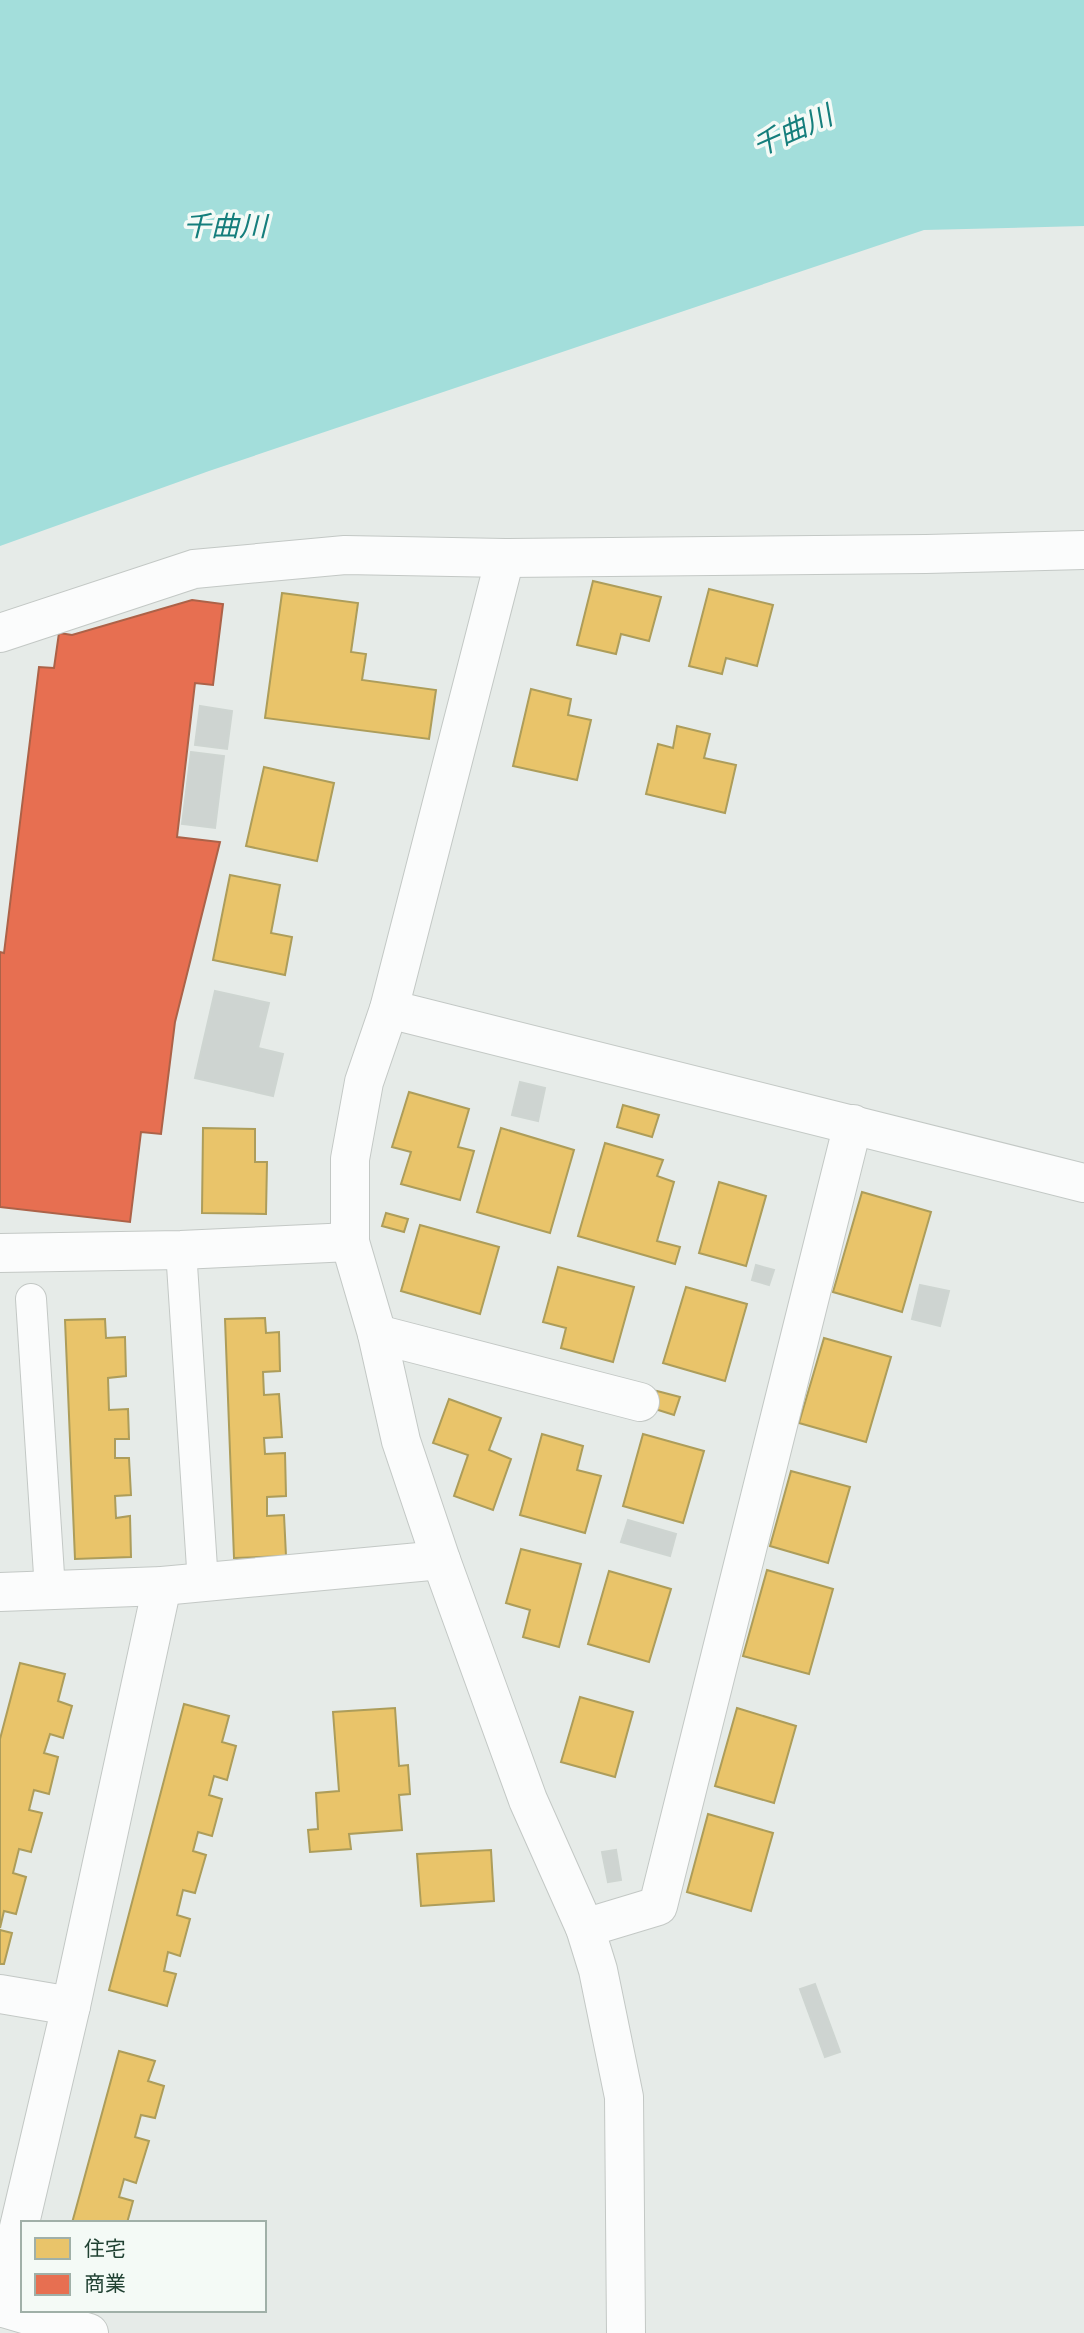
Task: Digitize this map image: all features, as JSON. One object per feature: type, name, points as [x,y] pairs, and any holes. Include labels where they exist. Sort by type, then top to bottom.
[{"type":"street","points":[[0,632],[194,569],[345,555],[505,558],[1084,550]]},
{"type":"street","points":[[505,558],[389,1009],[364,1082],[350,1159],[350,1242],[377,1334],[401,1441],[441,1560],[528,1800],[585,1928],[598,1970],[624,2097],[626,2333]]},
{"type":"street","points":[[389,1009],[1084,1183]]},
{"type":"street","points":[[585,1928],[658,1906],[853,1124]]},
{"type":"street","points":[[0,1253],[181,1250],[350,1242]]},
{"type":"street","points":[[377,1334],[640,1402]]},
{"type":"street","points":[[0,1592],[162,1586],[441,1560]]},
{"type":"street","points":[[89,2333],[0,2308],[71,2006],[162,1586]]},
{"type":"street","points":[[0,1994],[71,2006]]},
{"type":"lane","points":[[181,1250],[203,1583]]},
{"type":"lane","points":[[31,1299],[50,1590]]},
{"type":"water","name":"千曲川","points":[[0,0],[1084,0],[1084,226],[924,230],[209,471],[0,546]]},
{"type":"building: 住宅","points":[[593,581],[661,597],[649,641],[621,634],[616,654],[577,645]]},
{"type":"building: 住宅","points":[[709,589],[773,605],[757,666],[726,658],[722,674],[689,666]]},
{"type":"building: 住宅","points":[[282,593],[358,603],[351,652],[366,654],[362,680],[436,690],[429,739],[265,718]]},
{"type":"building: 住宅","points":[[531,689],[571,699],[568,715],[591,720],[577,780],[513,766]]},
{"type":"building: 住宅","points":[[677,726],[710,734],[704,758],[736,765],[725,813],[646,794],[658,744],[673,748]]},
{"type":"building: 住宅","points":[[264,767],[334,783],[317,861],[246,846]]},
{"type":"building: 住宅","points":[[230,875],[280,885],[271,933],[292,937],[285,975],[213,960]]},
{"type":"building: 住宅","points":[[409,1092],[469,1109],[458,1147],[474,1151],[460,1200],[401,1184],[411,1152],[392,1147]]},
{"type":"building: 住宅","points":[[623,1105],[659,1115],[652,1137],[617,1127]]},
{"type":"building: 住宅","points":[[203,1128],[255,1129],[255,1162],[267,1162],[266,1214],[202,1213]]},
{"type":"building: 住宅","points":[[501,1128],[574,1150],[550,1233],[477,1212]]},
{"type":"building: 住宅","points":[[605,1143],[663,1160],[657,1176],[674,1182],[657,1241],[680,1247],[675,1264],[578,1236]]},
{"type":"building: 住宅","points":[[719,1182],[766,1196],[746,1266],[699,1253]]},
{"type":"building: 住宅","points":[[862,1192],[931,1212],[902,1312],[833,1292]]},
{"type":"building: 住宅","points":[[386,1213],[408,1219],[404,1232],[382,1226]]},
{"type":"building: 住宅","points":[[420,1225],[499,1247],[480,1314],[401,1291]]},
{"type":"building: 住宅","points":[[558,1267],[634,1287],[613,1362],[561,1348],[566,1328],[543,1322]]},
{"type":"building: 住宅","points":[[686,1287],[747,1304],[725,1381],[663,1363]]},
{"type":"building: 住宅","points":[[265,1318],[266,1333],[279,1332],[280,1371],[263,1372],[264,1395],[279,1394],[282,1437],[264,1438],[265,1454],[285,1453],[286,1496],[267,1497],[267,1516],[284,1515],[286,1556],[234,1558],[225,1319]]},
{"type":"building: 住宅","points":[[105,1319],[106,1338],[125,1337],[126,1376],[108,1378],[109,1410],[128,1409],[129,1439],[115,1439],[115,1458],[129,1458],[131,1495],[115,1496],[116,1518],[130,1516],[131,1557],[75,1559],[65,1320]]},
{"type":"building: 住宅","points":[[824,1338],[891,1357],[866,1442],[799,1423]]},
{"type":"building: 住宅","points":[[657,1391],[680,1397],[674,1415],[652,1408]]},
{"type":"building: 住宅","points":[[449,1399],[501,1418],[489,1450],[511,1459],[493,1510],[454,1496],[468,1455],[433,1443]]},
{"type":"building: 住宅","points":[[542,1434],[583,1446],[577,1470],[601,1476],[585,1533],[520,1515]]},
{"type":"building: 住宅","points":[[643,1434],[704,1451],[683,1523],[623,1506]]},
{"type":"building: 住宅","points":[[791,1471],[850,1487],[828,1563],[770,1546]]},
{"type":"building: 住宅","points":[[521,1549],[581,1564],[559,1647],[523,1637],[530,1610],[506,1603]]},
{"type":"building: 住宅","points":[[767,1570],[833,1589],[809,1674],[743,1656]]},
{"type":"building: 住宅","points":[[609,1571],[671,1589],[649,1662],[588,1644]]},
{"type":"building: 住宅","points":[[20,1663],[65,1674],[58,1701],[72,1706],[63,1738],[50,1734],[44,1753],[58,1757],[49,1794],[34,1790],[29,1810],[42,1813],[31,1852],[19,1849],[13,1873],[26,1877],[16,1914],[4,1911],[0,1928],[0,1739]]},
{"type":"building: 住宅","points":[[580,1697],[633,1712],[615,1777],[561,1762]]},
{"type":"building: 住宅","points":[[184,1704],[229,1716],[222,1742],[236,1746],[227,1780],[214,1776],[209,1795],[222,1799],[212,1836],[198,1832],[193,1851],[206,1855],[195,1893],[183,1890],[177,1915],[190,1919],[180,1956],[168,1952],[164,1971],[176,1974],[167,2006],[109,1990]]},
{"type":"building: 住宅","points":[[395,1708],[399,1766],[408,1765],[410,1794],[399,1795],[402,1830],[349,1834],[351,1849],[310,1852],[308,1830],[318,1829],[316,1793],[339,1791],[333,1712]]},
{"type":"building: 住宅","points":[[737,1708],[796,1726],[774,1803],[715,1786]]},
{"type":"building: 住宅","points":[[708,1814],[773,1833],[751,1911],[687,1892]]},
{"type":"building: 住宅","points":[[491,1850],[494,1901],[421,1906],[417,1854]]},
{"type":"building: 住宅","points":[[0,1930],[12,1933],[4,1964],[0,1964]]},
{"type":"building: 住宅","points":[[119,2051],[155,2061],[148,2081],[164,2086],[155,2118],[141,2115],[135,2137],[149,2141],[136,2183],[124,2179],[119,2197],[133,2201],[128,2221],[73,2221]]},
{"type":"building: 商業","points":[[192,600],[223,604],[213,685],[195,683],[177,837],[220,842],[175,1022],[161,1134],[141,1132],[130,1222],[0,1207],[0,952],[4,953],[39,667],[54,668],[59,633],[72,635]]},
{"type":"building: その他","points":[[200,706],[232,711],[227,749],[195,745]]},
{"type":"building: その他","points":[[191,752],[224,756],[215,828],[182,824]]},
{"type":"building: その他","points":[[215,991],[269,1003],[258,1048],[283,1054],[273,1096],[195,1078]]},
{"type":"building: その他","points":[[520,1082],[545,1088],[538,1121],[512,1115]]},
{"type":"building: その他","points":[[756,1265],[774,1270],[769,1285],[752,1280]]},
{"type":"building: その他","points":[[920,1285],[949,1291],[940,1326],[912,1319]]},
{"type":"building: その他","points":[[628,1520],[676,1534],[670,1556],[621,1542]]},
{"type":"building: その他","points":[[616,1850],[621,1880],[608,1882],[602,1852]]},
{"type":"building: その他","points":[[815,1984],[840,2052],[825,2057],[800,1989]]}]
